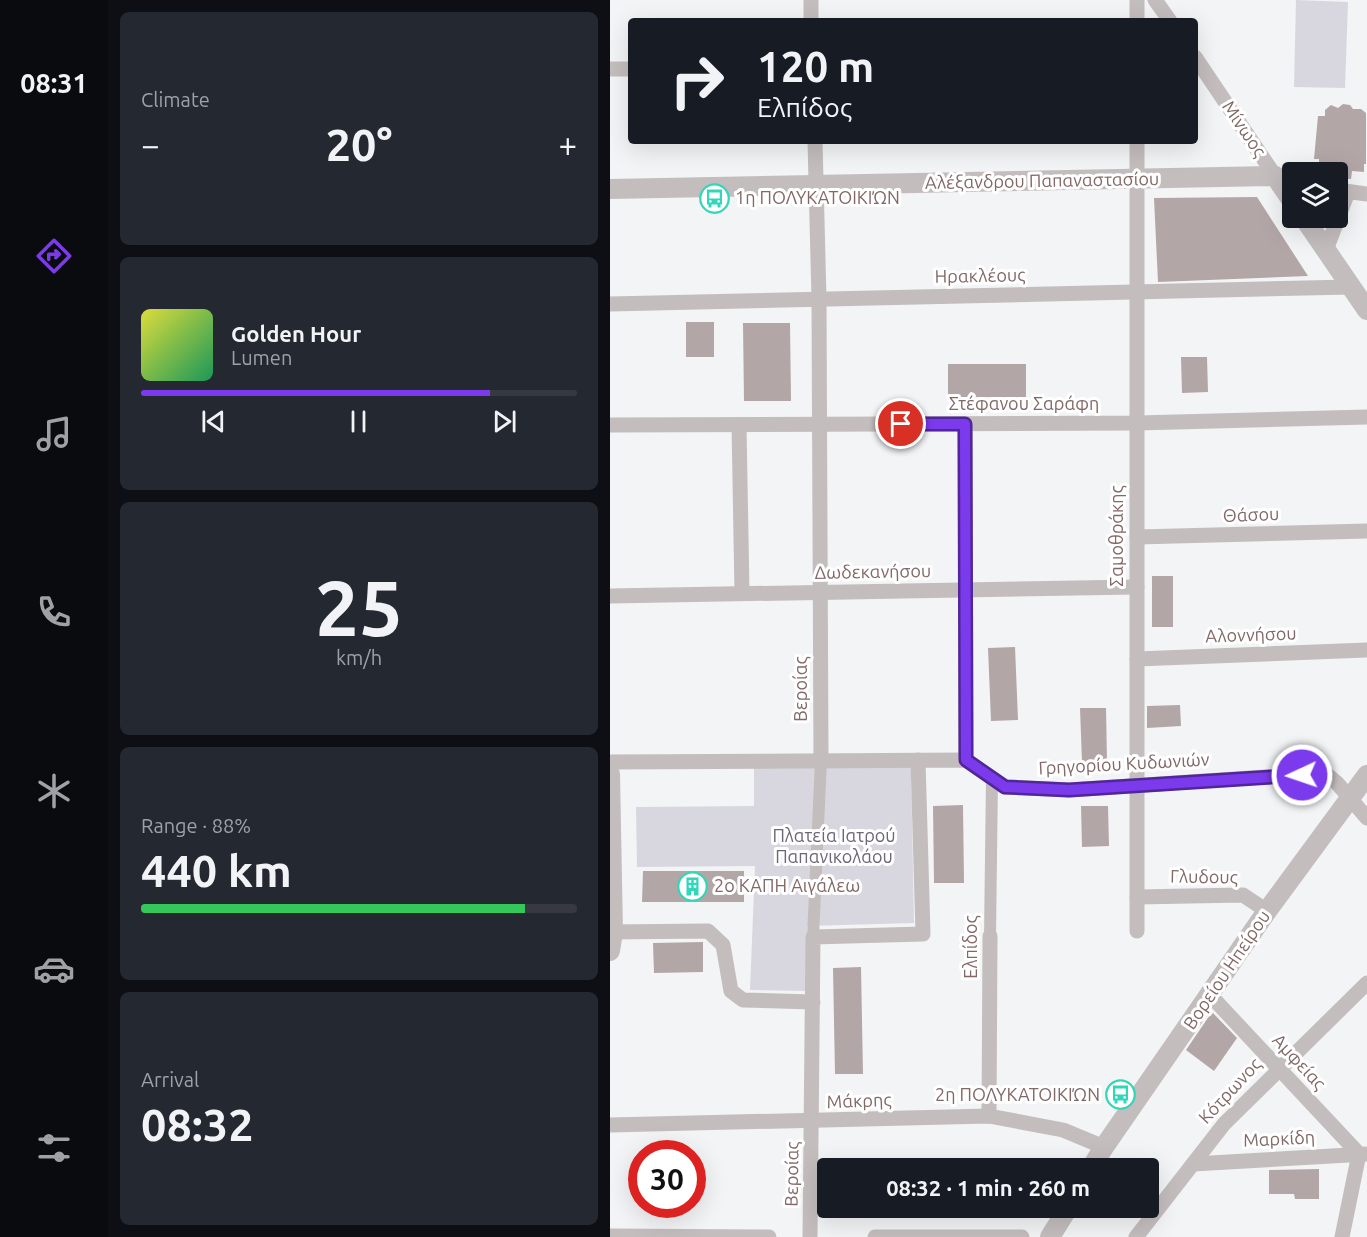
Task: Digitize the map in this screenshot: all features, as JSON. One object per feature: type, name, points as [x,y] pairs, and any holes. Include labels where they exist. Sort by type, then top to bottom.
[{"type":"street","points":[[811,0],[811,18]]},
{"type":"street","points":[[1137,0],[1137,18]]},
{"type":"street","points":[[1155,0],[1168,18]]},
{"type":"street","name":"Μίνωος","points":[[1198,62],[1282,176]]},
{"type":"street","points":[[610,69],[628,69]]},
{"type":"street","name":"Βεροίας","points":[[810,1237],[813,937],[821,760],[819,299],[815,144]]},
{"type":"street","name":"Σαμοθράκης","points":[[1137,144],[1137,931]]},
{"type":"street","name":"Αλέξανδρου Παπαναστασίου","points":[[610,189],[1137,179],[1282,179]]},
{"type":"street","points":[[1348,192],[1366,194]]},
{"type":"street","points":[[1311,228],[1366,310]]},
{"type":"street","points":[[1326,250],[1332,228]]},
{"type":"street","name":"Ηρακλέους","points":[[610,304],[1351,287]]},
{"type":"street","name":"Στέφανου Σαράφη","points":[[610,425],[1137,423],[1366,417]]},
{"type":"street","points":[[610,762],[966,760],[965,424]]},
{"type":"street","points":[[739,425],[742,593]]},
{"type":"street","name":"Θάσου","points":[[1137,537],[1366,531]]},
{"type":"street","name":"Δωδεκανήσου","points":[[610,596],[1137,587]]},
{"type":"street","name":"Αλοννήσου","points":[[1137,659],[1366,650]]},
{"type":"street","points":[[813,937],[923,934],[918,760]]},
{"type":"street","name":"Γρηγορίου Κυδωνιών","points":[[966,760],[1005,787],[1069,790],[1325,773],[1350,797],[1366,818]]},
{"type":"street","points":[[610,774],[611,938],[708,931],[723,945],[731,991],[743,1000],[813,1002]]},
{"type":"street","name":"Βορείου Ηπείρου","points":[[1097,1158],[1267,911],[1366,775]]},
{"type":"street","name":"Ελπίδος","points":[[989,1116],[992,778]]},
{"type":"street","name":"Γλυδους","points":[[1137,897],[1243,895],[1267,911]]},
{"type":"street","name":"Κότρωνος","points":[[1136,1237],[1224,1124],[1366,983]]},
{"type":"street","name":"Αμφείας","points":[[1210,995],[1278,1068],[1364,1152]]},
{"type":"street","name":"Μάκρης","points":[[610,1125],[989,1116],[1063,1130],[1104,1147]]},
{"type":"street","points":[[1342,1237],[1364,1152]]},
{"type":"street","name":"Μαρκίδη","points":[[1193,1164],[1364,1152]]},
{"type":"street","points":[[1050,1237],[1062,1218]]},
{"type":"street","points":[[610,1236],[769,1237]]},
{"type":"street","points":[[875,1237],[1022,1237]]},
{"type":"green space","points":[[1296,0],[1348,2],[1345,88],[1294,87]]},
{"type":"green space","name":"Πλατεία Ιατρού Παπανικολάου","points":[[911,767],[914,923],[807,926],[807,991],[750,990],[755,866],[637,867],[636,807],[754,806],[754,768]]},
{"type":"building","points":[[1343,104],[1350,105],[1353,109],[1361,109],[1366,113],[1366,164],[1364,164],[1364,172],[1352,171],[1351,179],[1348,179],[1348,162],[1319,162],[1319,159],[1314,159],[1318,116],[1325,116],[1325,110],[1331,105],[1338,108]]},
{"type":"building","points":[[1257,197],[1308,276],[1158,282],[1154,198]]},
{"type":"building","points":[[686,322],[714,322],[714,357],[686,357]]},
{"type":"building","points":[[743,323],[790,323],[791,401],[744,401]]},
{"type":"building","points":[[1181,357],[1207,357],[1208,392],[1182,393]]},
{"type":"building","points":[[948,364],[1026,364],[1026,397],[948,397]]},
{"type":"building","points":[[1152,576],[1173,576],[1173,627],[1152,627]]},
{"type":"building","points":[[1015,647],[1018,720],[991,721],[988,648]]},
{"type":"building","points":[[1180,705],[1181,726],[1147,728],[1147,706]]},
{"type":"building","points":[[1080,708],[1106,708],[1107,761],[1082,762]]},
{"type":"building","points":[[963,805],[964,883],[934,883],[933,806]]},
{"type":"building","points":[[1081,806],[1108,806],[1109,846],[1082,847]]},
{"type":"building","name":"2ο ΚΑΠΗ Αιγάλεω","points":[[643,871],[744,871],[744,902],[642,902]]},
{"type":"building","points":[[703,942],[703,972],[654,973],[653,943]]},
{"type":"building","points":[[861,967],[863,1074],[835,1074],[833,968]]},
{"type":"building","points":[[1212,1012],[1237,1038],[1214,1071],[1186,1050]]},
{"type":"building","points":[[1319,1169],[1319,1199],[1295,1199],[1294,1194],[1269,1194],[1269,1170]]},
{"type":"place","name":"1η ΠΟΛΥΚΑΤΟΙΚΙΏΝ","points":[[714,198]]},
{"type":"place","name":"2ο ΚΑΠΗ Αιγάλεω","points":[[693,886]]},
{"type":"place","name":"2η ΠΟΛΥΚΑΤΟΙΚΙΏΝ","points":[[1121,1095]]},
{"type":"route","points":[[901,424],[965,424],[966,760],[1005,787],[1069,790],[1302,775]]}]
